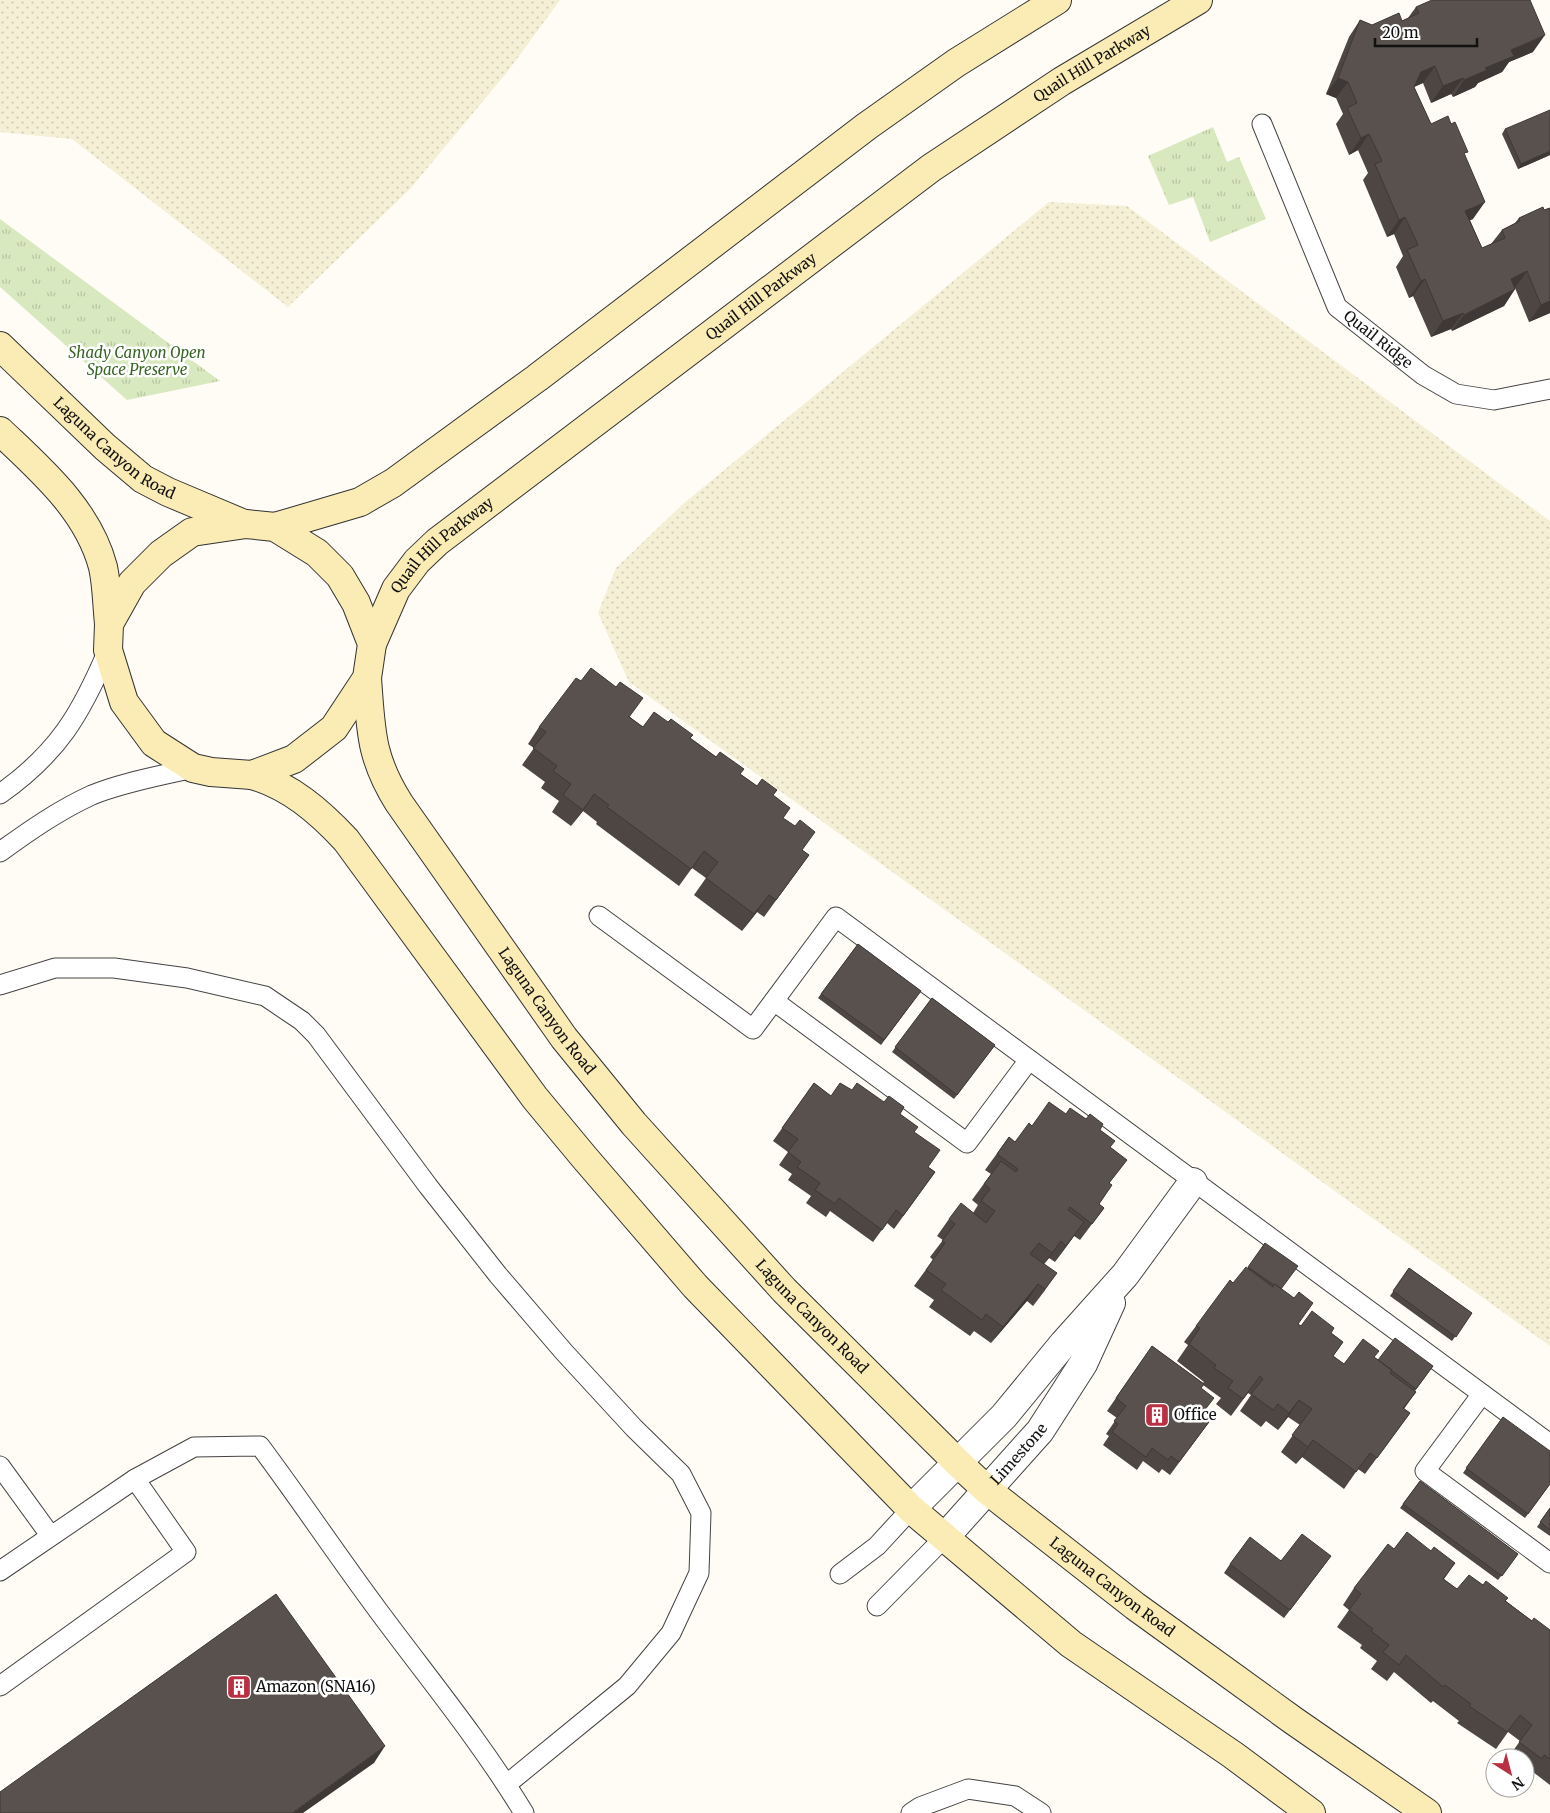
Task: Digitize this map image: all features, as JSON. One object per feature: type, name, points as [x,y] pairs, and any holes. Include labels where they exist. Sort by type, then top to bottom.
[{"type":"main road","points":[[108,637],[132,583],[161,554],[192,532],[246,524],[275,527],[360,502],[393,483],[537,378],[867,126],[956,63],[1057,0]]},
{"type":"main road","name":"Quail Hill Parkway","points":[[372,644],[396,589],[417,561],[437,542],[931,168],[1062,81],[1198,0]]},
{"type":"main road","name":"Laguna Canyon Road","points":[[0,346],[105,447],[143,479],[168,492],[246,524]]},
{"type":"main road","points":[[0,432],[67,499],[88,528],[103,567],[108,637],[124,702],[154,743],[193,768],[211,772],[252,775],[287,789],[331,824],[346,840],[535,1098],[584,1157],[695,1286],[911,1509],[1071,1644],[1233,1756],[1311,1813]]},
{"type":"main road","points":[[275,527],[317,553],[340,576],[356,603],[372,644]]},
{"type":"main road","name":"Laguna Canyon Road","points":[[372,644],[368,678],[372,741],[378,766],[389,787],[483,926],[564,1038],[634,1124],[784,1290],[987,1490],[1135,1606],[1294,1721],[1427,1813]]},
{"type":"main road","points":[[252,775],[294,759],[334,728],[368,678]]},
{"type":"street","name":"Limestone","points":[[911,1509],[1004,1416],[1064,1343],[1125,1275],[1193,1182]]},
{"type":"street","name":"Limestone","points":[[944,1537],[1040,1431],[1083,1364],[1125,1275]]},
{"type":"lane","name":"Quail Ridge","points":[[1262,124],[1337,307],[1424,376],[1456,394],[1494,400],[1550,389]]},
{"type":"lane","points":[[0,794],[42,760],[66,733],[88,698],[108,637]]},
{"type":"lane","points":[[0,852],[44,821],[91,796],[112,788],[193,768]]},
{"type":"lane","points":[[599,916],[753,1029],[836,917],[1550,1444]]},
{"type":"lane","points":[[0,985],[55,968],[114,968],[187,978],[265,996],[302,1021],[316,1034],[428,1186],[498,1275],[564,1352],[634,1428],[681,1474],[701,1513],[699,1574],[671,1633],[627,1686],[507,1784]]},
{"type":"lane","points":[[774,1001],[967,1143],[1029,1060]]},
{"type":"lane","points":[[1482,1394],[1425,1471],[1550,1563]]},
{"type":"lane","points":[[0,1571],[50,1535],[135,1479],[194,1447],[260,1446],[507,1784],[524,1813]]},
{"type":"lane","points":[[0,1466],[50,1535]]},
{"type":"lane","points":[[0,1686],[186,1552],[135,1479]]},
{"type":"lane","name":"Limestone","points":[[840,1574],[877,1546],[911,1509]]},
{"type":"lane","name":"Limestone","points":[[877,1606],[944,1537]]},
{"type":"lane","points":[[911,1813],[920,1807],[968,1789],[1015,1796],[1041,1813]]},
{"type":"shaded area","points":[[0,0],[560,0],[508,71],[410,189],[288,307],[72,139],[0,132]]},
{"type":"shaded area","points":[[1049,202],[1127,206],[1550,521],[1550,1346],[629,682],[598,613],[616,568],[683,504]]},
{"type":"green space","points":[[1213,127],[1227,162],[1239,157],[1266,219],[1210,242],[1193,197],[1169,205],[1148,156]]},
{"type":"green space","name":"Shady Canyon Open Space Preserve","points":[[0,219],[220,381],[127,400],[0,287]]},
{"type":"building","points":[[1432,0],[1530,0],[1545,35],[1511,50],[1514,56],[1485,68],[1487,70],[1464,80],[1463,78],[1443,86],[1435,66],[1421,72],[1414,87],[1431,124],[1448,116],[1451,124],[1455,122],[1468,152],[1464,153],[1485,202],[1465,211],[1482,248],[1505,238],[1502,230],[1520,221],[1519,218],[1543,207],[1544,210],[1550,208],[1550,301],[1541,305],[1527,271],[1511,279],[1515,289],[1464,315],[1463,313],[1443,321],[1425,279],[1421,281],[1407,250],[1418,245],[1405,217],[1399,220],[1375,164],[1382,161],[1369,134],[1361,138],[1347,108],[1357,103],[1348,82],[1338,78],[1360,20],[1372,25],[1399,13],[1402,21],[1419,13],[1416,7]]},
{"type":"building","points":[[1550,110],[1550,151],[1521,164],[1505,129]]},
{"type":"building","points":[[591,668],[616,687],[620,682],[643,698],[629,717],[643,727],[654,712],[668,722],[671,719],[693,735],[690,738],[716,757],[720,752],[744,769],[740,774],[757,786],[762,779],[777,790],[773,795],[790,808],[783,818],[795,826],[800,820],[815,832],[802,850],[809,855],[776,900],[769,895],[754,914],[706,878],[718,862],[704,851],[691,869],[607,807],[609,805],[594,794],[583,810],[563,795],[571,784],[553,771],[557,766],[533,748],[546,732],[539,727],[576,678],[581,681]]},
{"type":"building","points":[[858,944],[921,991],[884,1040],[821,994]]},
{"type":"building","points":[[932,998],[995,1045],[957,1095],[895,1047]]},
{"type":"building","points":[[814,1083],[831,1096],[840,1083],[852,1090],[857,1083],[884,1102],[889,1096],[904,1107],[900,1114],[918,1127],[914,1132],[940,1150],[928,1167],[935,1172],[903,1216],[896,1210],[882,1230],[839,1198],[835,1204],[815,1190],[820,1183],[797,1167],[801,1162],[788,1152],[798,1139],[782,1128]]},
{"type":"building","points":[[1049,1102],[1066,1114],[1070,1108],[1086,1119],[1090,1114],[1103,1124],[1100,1130],[1115,1141],[1110,1147],[1127,1160],[1109,1183],[1112,1185],[1099,1204],[1104,1208],[1092,1224],[1070,1207],[1068,1210],[1084,1222],[1066,1246],[1061,1241],[1052,1253],[1039,1243],[1030,1254],[1057,1273],[1045,1289],[1038,1284],[1003,1327],[986,1314],[982,1320],[941,1290],[946,1284],[926,1270],[945,1243],[942,1241],[955,1224],[949,1219],[961,1203],[986,1223],[995,1211],[981,1201],[990,1189],[984,1184],[1001,1161],[1016,1172],[1018,1169],[997,1154],[1009,1137],[1015,1142],[1029,1123],[1032,1126]]},
{"type":"building","points":[[1265,1243],[1298,1266],[1281,1289],[1248,1267]]},
{"type":"building","points":[[1246,1267],[1273,1287],[1275,1284],[1294,1298],[1299,1292],[1313,1303],[1298,1324],[1301,1326],[1312,1311],[1334,1328],[1331,1333],[1343,1342],[1333,1356],[1344,1364],[1363,1339],[1379,1351],[1374,1357],[1392,1370],[1390,1373],[1416,1392],[1403,1408],[1410,1413],[1377,1458],[1370,1453],[1356,1472],[1313,1440],[1308,1447],[1292,1435],[1312,1409],[1299,1400],[1289,1413],[1278,1404],[1273,1410],[1251,1394],[1263,1379],[1260,1376],[1243,1399],[1228,1388],[1233,1381],[1214,1368],[1216,1365],[1189,1344],[1200,1328],[1196,1326],[1230,1280],[1233,1283]]},
{"type":"building","points":[[1409,1268],[1472,1313],[1456,1337],[1393,1291]]},
{"type":"building","points":[[1395,1338],[1433,1366],[1416,1389],[1378,1360]]},
{"type":"building","name":"Office","points":[[1152,1346],[1204,1384],[1201,1388],[1214,1398],[1200,1416],[1209,1422],[1179,1462],[1171,1456],[1168,1460],[1152,1448],[1146,1457],[1112,1432],[1118,1424],[1114,1421],[1126,1406],[1116,1398]]},
{"type":"building","points":[[1503,1417],[1550,1451],[1550,1484],[1528,1514],[1466,1468]]},
{"type":"building","points":[[1420,1481],[1518,1554],[1502,1576],[1403,1504]]},
{"type":"building","points":[[1550,1508],[1550,1530],[1540,1522]]},
{"type":"building","points":[[1407,1532],[1431,1551],[1434,1547],[1455,1563],[1443,1579],[1457,1589],[1469,1575],[1483,1585],[1486,1581],[1508,1598],[1505,1601],[1532,1621],[1534,1618],[1550,1630],[1550,1759],[1544,1755],[1542,1759],[1535,1754],[1535,1748],[1527,1748],[1519,1742],[1532,1725],[1520,1715],[1507,1732],[1469,1706],[1471,1704],[1445,1685],[1443,1687],[1406,1655],[1399,1665],[1383,1652],[1389,1645],[1371,1631],[1373,1629],[1349,1610],[1361,1594],[1354,1588],[1388,1544],[1394,1549]]},
{"type":"building","points":[[1302,1534],[1331,1556],[1290,1610],[1230,1564],[1250,1537],[1281,1561]]},
{"type":"building","name":"Amazon (SNA16)","points":[[276,1594],[385,1746],[292,1813],[0,1813],[0,1792]]},
{"type":"place","name":"Office","points":[[1157,1415]]},
{"type":"place","name":"Amazon (SNA16)","points":[[239,1687]]}]
